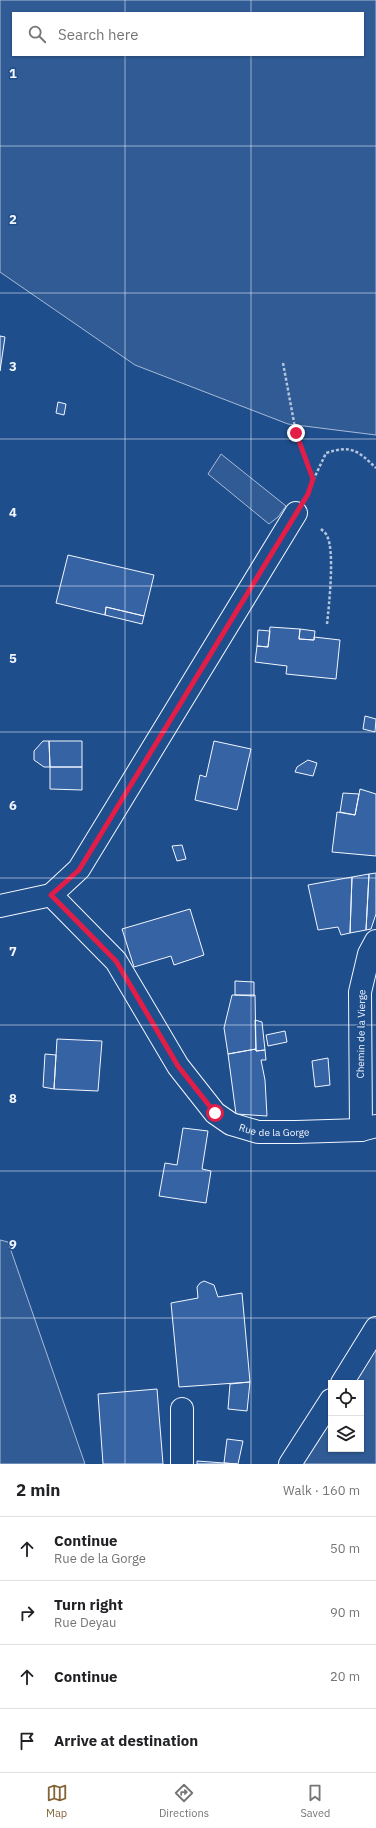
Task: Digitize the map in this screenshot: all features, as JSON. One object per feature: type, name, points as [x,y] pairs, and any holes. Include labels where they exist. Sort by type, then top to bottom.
[{"type":"street","points":[[0,906],[51,895],[79,870],[296,513]]},
{"type":"street","name":"Rue de la Gorge","points":[[51,895],[116,961],[178,1066],[215,1113],[231,1124],[258,1132],[296,1132],[368,1128]]},
{"type":"street","name":"Chemin de la Vierge","points":[[368,1128],[360,992],[370,954],[376,941]]},
{"type":"street","points":[[344,1380],[376,1328]]},
{"type":"street","points":[[290,1464],[328,1405]]},
{"type":"street","points":[[182,1408],[182,1464]]},
{"type":"path","points":[[283,363],[296,433],[313,479]]},
{"type":"path","points":[[327,624],[330,592],[328,537],[316,523],[296,513],[308,494],[313,479],[326,453],[342,448],[360,452],[376,468]]},
{"type":"shaded area","points":[[0,0],[376,0],[376,435],[288,424],[135,365],[0,272]]},
{"type":"shaded area","points":[[221,454],[286,506],[278,517],[269,524],[208,474]]},
{"type":"shaded area","points":[[0,1240],[8,1242],[85,1464],[0,1464]]},
{"type":"shaded area","points":[[376,1347],[376,1464],[297,1464],[328,1418],[328,1452],[364,1452],[364,1380],[354,1380]]},
{"type":"building","points":[[0,336],[5,337],[0,371]]},
{"type":"building","points":[[58,402],[66,404],[64,415],[56,413]]},
{"type":"building","points":[[68,555],[154,575],[144,616],[106,607],[105,615],[56,603]]},
{"type":"building","points":[[106,607],[144,616],[142,624],[105,615]]},
{"type":"building","points":[[270,627],[300,629],[299,639],[314,640],[314,637],[340,640],[336,679],[286,674],[287,666],[255,662],[257,646],[268,647]]},
{"type":"building","points":[[300,629],[315,631],[314,640],[299,639]]},
{"type":"building","points":[[258,630],[270,631],[268,647],[257,646]]},
{"type":"building","points":[[365,716],[376,719],[375,732],[363,729]]},
{"type":"building","points":[[43,741],[49,741],[50,767],[44,767],[34,760],[34,751]]},
{"type":"building","points":[[49,741],[82,741],[82,767],[50,767]]},
{"type":"building","points":[[214,741],[251,749],[237,810],[195,800],[200,775],[206,777]]},
{"type":"building","points":[[308,760],[317,763],[313,776],[295,772],[297,767]]},
{"type":"building","points":[[50,767],[82,767],[82,790],[50,789]]},
{"type":"building","points":[[360,789],[376,794],[376,856],[332,852],[337,812],[355,815]]},
{"type":"building","points":[[343,793],[359,794],[355,815],[340,812]]},
{"type":"building","points":[[182,845],[186,859],[177,861],[172,846]]},
{"type":"building","points":[[376,873],[376,914],[371,929],[366,930],[369,874]]},
{"type":"building","points":[[369,874],[366,930],[350,933],[352,877]]},
{"type":"building","points":[[352,877],[350,933],[341,935],[338,927],[318,930],[308,885]]},
{"type":"building","points":[[190,909],[204,955],[174,965],[171,956],[134,967],[122,929]]},
{"type":"building","points":[[235,981],[254,982],[254,996],[235,995]]},
{"type":"building","points":[[232,995],[255,995],[256,1049],[228,1054],[224,1028]]},
{"type":"building","points":[[255,1020],[262,1022],[265,1050],[256,1051]]},
{"type":"building","points":[[285,1031],[287,1042],[268,1046],[266,1035]]},
{"type":"building","points":[[57,1039],[102,1041],[98,1091],[54,1089]]},
{"type":"building","points":[[256,1049],[256,1051],[265,1050],[266,1060],[261,1060],[265,1080],[267,1116],[236,1114],[228,1054]]},
{"type":"building","points":[[45,1054],[56,1055],[54,1089],[43,1087]]},
{"type":"building","points":[[328,1058],[330,1085],[315,1087],[312,1061]]},
{"type":"building","points":[[183,1128],[208,1131],[202,1169],[211,1171],[206,1203],[159,1196],[165,1163],[177,1165]]},
{"type":"building","points":[[204,1281],[214,1285],[218,1297],[242,1293],[250,1382],[179,1387],[171,1303],[198,1298],[197,1287]]},
{"type":"building","points":[[250,1382],[247,1411],[228,1409],[230,1384]]},
{"type":"building","points":[[157,1389],[163,1464],[103,1464],[98,1394]]},
{"type":"building","points":[[227,1439],[243,1441],[238,1464],[224,1463]]},
{"type":"building","points":[[197,1461],[224,1463],[237,1464],[197,1464]]},
{"type":"route","points":[[215,1113],[178,1066],[116,961],[51,895],[79,870],[308,494],[313,479],[296,433]]}]
